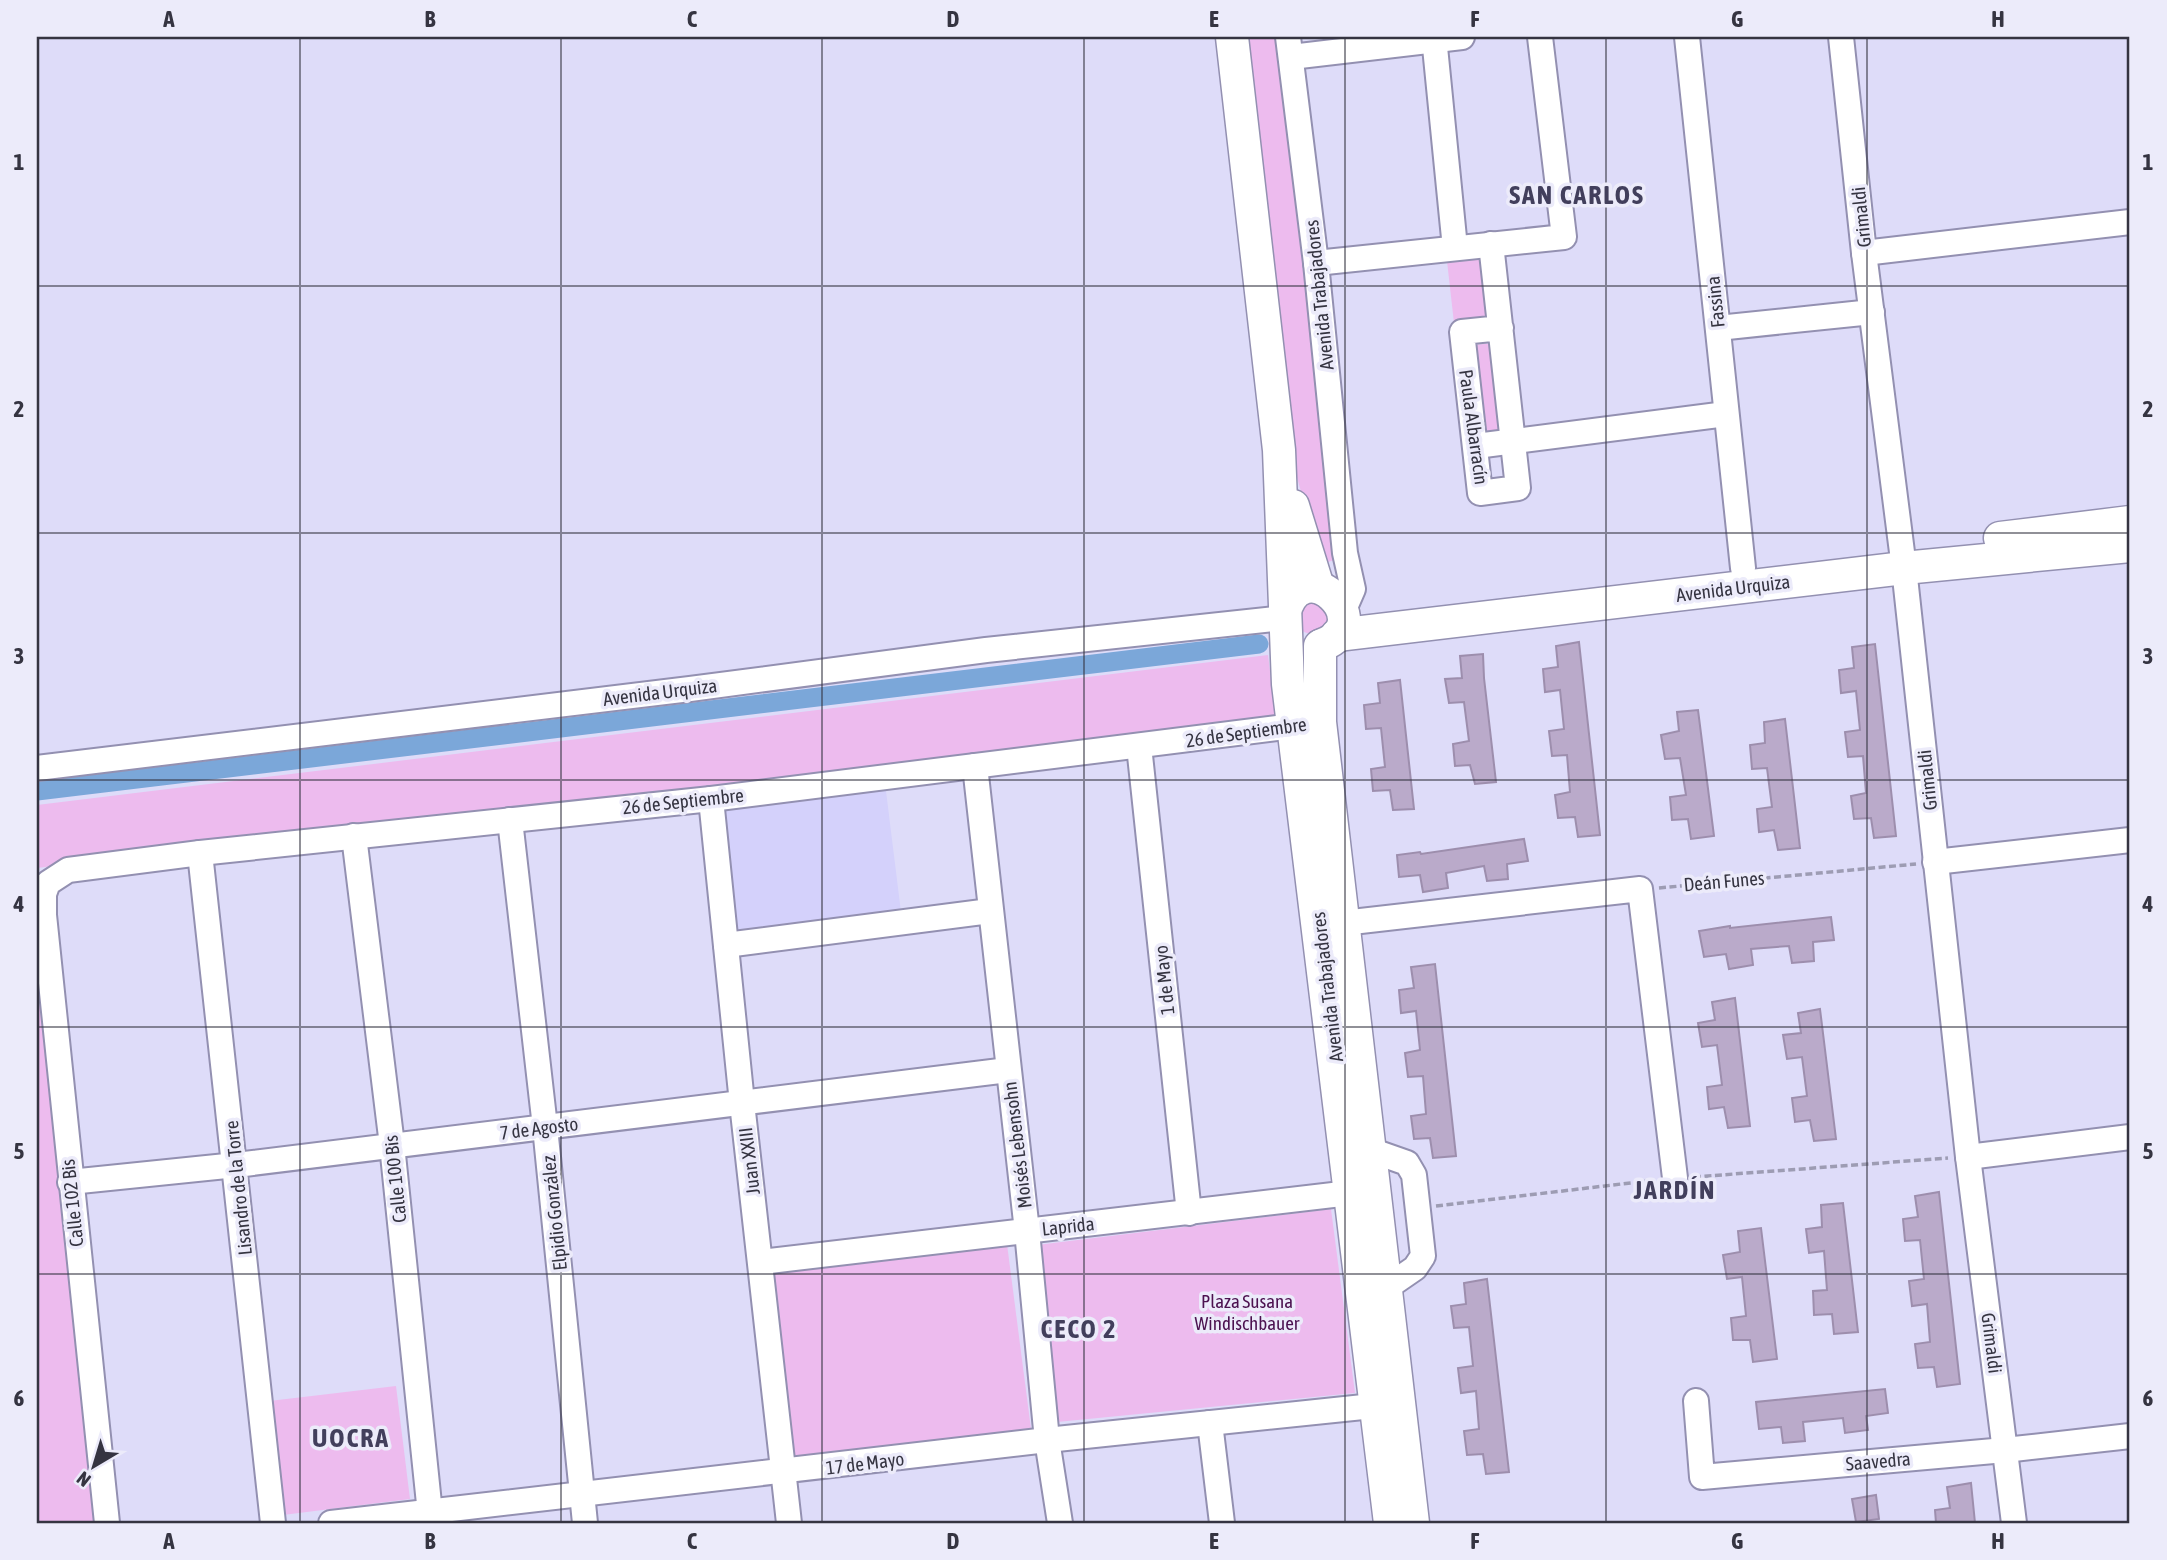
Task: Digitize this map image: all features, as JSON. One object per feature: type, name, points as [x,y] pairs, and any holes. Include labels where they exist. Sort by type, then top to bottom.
[{"type":"main road","name":"Avenida Trabajadores","points":[[1232,37],[1279,450],[1288,684],[1307,724],[1388,1404],[1413,1523]]},
{"type":"main road","name":"Avenida Trabajadores","points":[[1279,450],[1299,532],[1320,588]]},
{"type":"main road","name":"Avenida Urquiza","points":[[1336,627],[1902,559],[2130,522]]},
{"type":"main road","name":"Avenida Urquiza","points":[[1336,627],[1444,607],[1743,568],[2130,546]]},
{"type":"main road","points":[[1320,588],[1335,596],[1336,627],[1302,644],[1289,633],[1284,619],[1286,604],[1299,590],[1320,588]]},
{"type":"main road","name":"Avenida Trabajadores","points":[[1307,724],[1336,627]]},
{"type":"main road","name":"Avenida Trabajadores","points":[[1331,922],[1370,1150],[1363,1191],[1386,1288],[1390,1523]]},
{"type":"street","points":[[1289,47],[1462,37]]},
{"type":"street","points":[[1316,264],[1564,237],[1540,37]]},
{"type":"street","name":"Fassina","points":[[1687,37],[1743,568]]},
{"type":"street","name":"Grimaldi","points":[[1841,37],[1968,1157],[2014,1523]]},
{"type":"street","points":[[1434,38],[1455,248]]},
{"type":"street","name":"Avenida Trabajadores","points":[[1289,47],[1316,264],[1345,553],[1353,589],[1336,627]]},
{"type":"street","points":[[1864,253],[2130,222]]},
{"type":"street","name":"Paula Albarracín","points":[[1491,244],[1501,328],[1518,488],[1480,493],[1462,332],[1501,328]]},
{"type":"street","points":[[1718,328],[1872,312]]},
{"type":"street","points":[[1476,446],[1726,414]]},
{"type":"street","points":[[1320,588],[1337,577],[1345,553]]},
{"type":"street","name":"Avenida Urquiza","points":[[37,768],[690,689],[986,650],[1284,619]]},
{"type":"street","name":"26 de Septiembre","points":[[48,883],[68,870],[200,853],[711,799],[1307,724]]},
{"type":"street","name":"1 de Mayo","points":[[1139,746],[1189,1213]]},
{"type":"street","name":"Moisés Lebensohn","points":[[975,766],[1027,1231],[1047,1440],[1060,1523]]},
{"type":"street","name":"Juan XXIII","points":[[711,799],[789,1523]]},
{"type":"street","name":"Elpidio González","points":[[510,820],[545,1127],[584,1523]]},
{"type":"street","name":"Calle 100 Bis","points":[[354,836],[391,1145],[430,1518]]},
{"type":"street","points":[[1936,862],[2130,840]]},
{"type":"street","name":"Lisandro de la Torre","points":[[200,853],[273,1523]]},
{"type":"street","name":"Calle 102 Bis","points":[[48,883],[44,894],[44,915],[107,1523]]},
{"type":"street","points":[[1331,922],[1640,889],[1675,1178]]},
{"type":"street","points":[[726,946],[990,911]]},
{"type":"street","name":"7 de Agosto","points":[[70,1182],[236,1165],[1008,1070]]},
{"type":"street","points":[[1968,1157],[2130,1138]]},
{"type":"street","points":[[1370,1150],[1407,1163],[1414,1175],[1423,1256],[1415,1268],[1386,1288]]},
{"type":"street","name":"Laprida","points":[[761,1262],[1363,1191]]},
{"type":"street","name":"Saavedra","points":[[1696,1401],[1702,1477],[2130,1436]]},
{"type":"street","name":"17 de Mayo","points":[[331,1523],[430,1518],[582,1494],[1388,1404]]},
{"type":"street","points":[[1210,1423],[1222,1523]]},
{"type":"path","name":"Deán Funes","points":[[1640,889],[1936,862]]},
{"type":"shaded area","points":[[885,783],[901,912],[731,932],[716,803]]},
{"type":"green space","points":[[1241,37],[1275,37],[1338,559],[1321,564],[1290,452]]},
{"type":"green space","points":[[1481,257],[1489,319],[1454,323],[1447,261]]},
{"type":"green space","points":[[1495,343],[1504,434],[1482,436],[1473,345]]},
{"type":"green space","points":[[1314,600],[1329,615],[1326,627],[1308,633],[1301,630],[1296,609]]},
{"type":"green space","points":[[1268,655],[1276,718],[37,868],[37,805]]},
{"type":"green space","points":[[37,981],[97,1523],[37,1523]]},
{"type":"green space","name":"Plaza Susana Windischbauer","points":[[1331,1209],[1355,1393],[1057,1422],[1037,1245]]},
{"type":"green space","points":[[1007,1244],[1031,1429],[792,1459],[773,1267]]},
{"type":"green space","points":[[396,1386],[410,1499],[275,1516],[261,1402]]},
{"type":"building","points":[[1579,642],[1600,835],[1578,837],[1575,817],[1558,818],[1555,795],[1570,792],[1567,755],[1552,756],[1549,731],[1564,729],[1560,690],[1545,692],[1543,669],[1558,667],[1556,646]]},
{"type":"building","points":[[1875,644],[1896,836],[1874,838],[1871,818],[1854,819],[1851,796],[1866,793],[1863,756],[1848,757],[1845,732],[1860,730],[1856,691],[1841,693],[1839,670],[1854,668],[1852,647]]},
{"type":"building","points":[[1483,654],[1496,782],[1475,784],[1470,765],[1455,766],[1453,744],[1469,741],[1464,702],[1449,703],[1445,679],[1462,678],[1460,656]]},
{"type":"building","points":[[1400,680],[1414,809],[1393,810],[1390,790],[1373,791],[1371,769],[1385,767],[1381,728],[1366,729],[1364,705],[1380,703],[1378,683]]},
{"type":"building","points":[[1698,710],[1714,836],[1691,839],[1688,819],[1672,820],[1670,797],[1686,795],[1680,758],[1665,759],[1661,735],[1679,731],[1677,712]]},
{"type":"building","points":[[1785,719],[1800,848],[1778,850],[1774,830],[1759,832],[1757,809],[1772,807],[1767,768],[1752,769],[1750,745],[1765,743],[1764,722]]},
{"type":"building","points":[[1524,839],[1528,861],[1507,864],[1508,879],[1487,881],[1484,866],[1446,873],[1448,888],[1423,892],[1420,875],[1399,877],[1397,855]]},
{"type":"building","points":[[1831,917],[1834,940],[1813,942],[1814,961],[1792,963],[1789,946],[1751,949],[1753,965],[1729,969],[1726,954],[1704,957],[1699,931]]},
{"type":"building","points":[[1435,964],[1456,1156],[1433,1158],[1430,1138],[1414,1139],[1411,1116],[1426,1114],[1423,1076],[1408,1077],[1405,1053],[1420,1050],[1416,1011],[1401,1013],[1399,990],[1414,988],[1411,967]]},
{"type":"building","points":[[1735,998],[1750,1126],[1728,1128],[1724,1107],[1709,1109],[1707,1087],[1722,1085],[1717,1045],[1702,1047],[1698,1023],[1715,1020],[1712,1002]]},
{"type":"building","points":[[1820,1009],[1836,1139],[1814,1141],[1810,1120],[1795,1122],[1792,1098],[1807,1096],[1802,1057],[1787,1059],[1783,1035],[1801,1033],[1798,1013]]},
{"type":"building","points":[[1939,1192],[1960,1384],[1937,1387],[1934,1367],[1918,1368],[1915,1344],[1930,1342],[1927,1304],[1912,1306],[1909,1281],[1924,1279],[1920,1240],[1905,1241],[1903,1219],[1918,1217],[1915,1196]]},
{"type":"building","points":[[1843,1203],[1858,1332],[1834,1334],[1832,1314],[1814,1315],[1813,1291],[1827,1290],[1824,1251],[1809,1253],[1806,1229],[1822,1227],[1821,1205]]},
{"type":"building","points":[[1761,1228],[1777,1359],[1753,1362],[1750,1340],[1733,1340],[1731,1318],[1746,1316],[1742,1277],[1727,1279],[1723,1255],[1740,1252],[1738,1231]]},
{"type":"building","points":[[1487,1279],[1509,1472],[1486,1474],[1483,1454],[1467,1455],[1464,1431],[1479,1429],[1476,1391],[1461,1393],[1458,1368],[1473,1366],[1469,1327],[1454,1328],[1451,1306],[1466,1304],[1464,1283]]},
{"type":"building","points":[[1885,1389],[1888,1413],[1866,1416],[1868,1430],[1845,1433],[1843,1418],[1803,1422],[1805,1441],[1783,1443],[1781,1427],[1759,1429],[1756,1402]]},
{"type":"building","points":[[1971,1483],[1975,1523],[1936,1523],[1935,1510],[1950,1508],[1947,1487]]},
{"type":"building","points":[[1876,1495],[1879,1519],[1856,1522],[1852,1499]]},
{"type":"waterway","points":[[37,791],[1259,644]]},
{"type":"district","name":"SAN CARLOS","points":[[1577,195]]},
{"type":"district","name":"JARDÍN","points":[[1675,1190]]},
{"type":"district","name":"CECO 2","points":[[1079,1329]]},
{"type":"district","name":"UOCRA","points":[[351,1438]]}]
